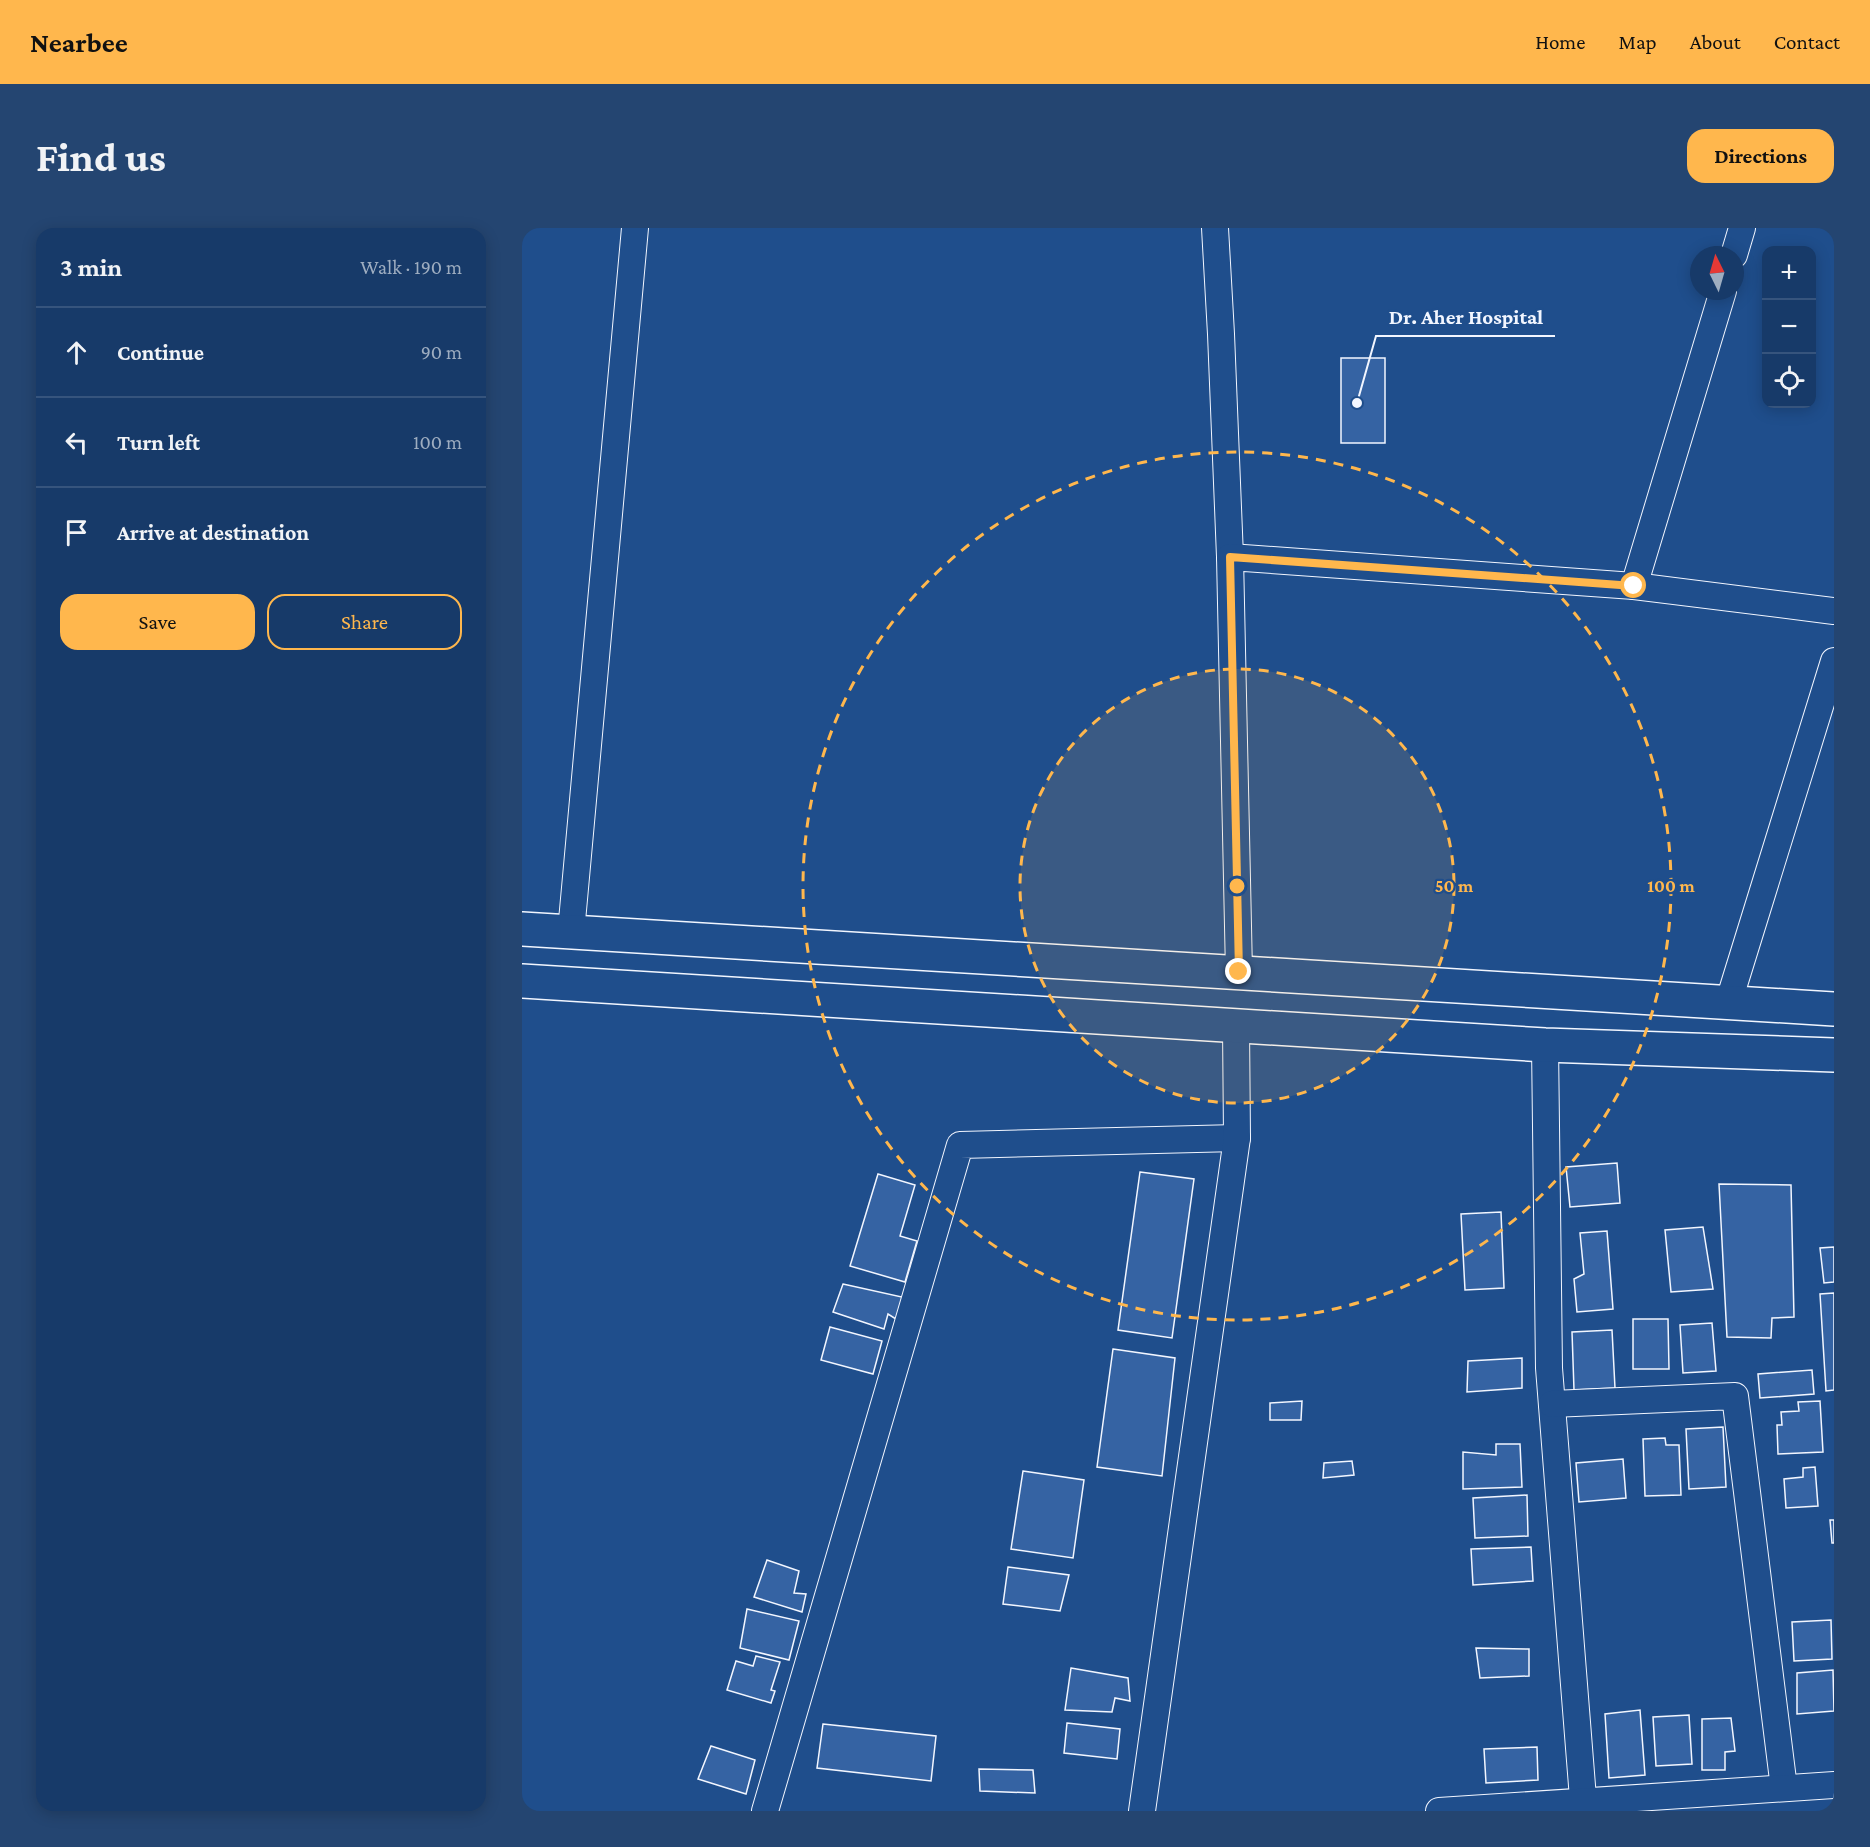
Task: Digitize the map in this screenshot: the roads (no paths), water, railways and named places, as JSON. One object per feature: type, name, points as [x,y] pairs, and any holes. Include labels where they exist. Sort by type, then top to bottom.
[{"type":"highway","points":[[522,929],[1834,1009]]},
{"type":"highway","points":[[522,981],[1545,1045],[1834,1055]]},
{"type":"street","points":[[571,932],[635,228]]},
{"type":"street","points":[[1215,228],[1230,557],[1239,972]]},
{"type":"street","points":[[1737,246],[1742,228]]},
{"type":"street","points":[[1634,586],[1720,300]]},
{"type":"street","points":[[1230,557],[1634,586],[1834,611]]},
{"type":"street","points":[[1728,1004],[1834,661]]},
{"type":"street","points":[[1142,1811],[1237,1138],[1236,1027]]},
{"type":"street","points":[[1545,1045],[1549,1368],[1584,1806]]},
{"type":"street","points":[[765,1811],[960,1145],[1237,1138]]},
{"type":"street","points":[[1552,1404],[1735,1396],[1784,1788]]},
{"type":"street","points":[[1439,1811],[1584,1806],[1834,1785]]},
{"type":"place","name":"Dr. Aher Hospital","points":[[1357,403]]}]
